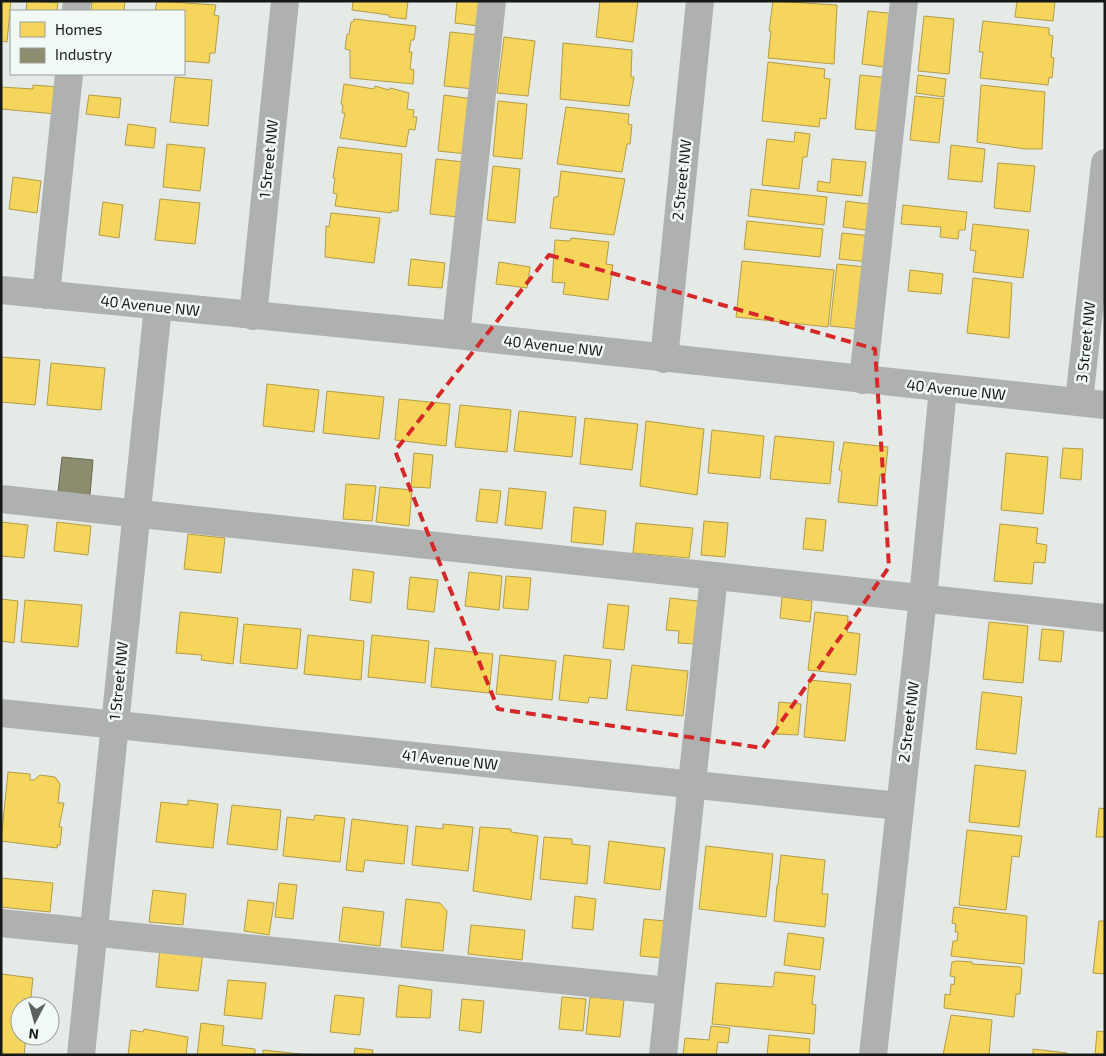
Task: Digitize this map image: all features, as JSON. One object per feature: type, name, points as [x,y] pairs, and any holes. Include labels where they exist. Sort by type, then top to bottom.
[{"type":"street","name":"1 Street NW","points":[[253,316],[285,1]]},
{"type":"street","points":[[456,335],[492,1]]},
{"type":"street","name":"2 Street NW","points":[[664,359],[700,1]]},
{"type":"street","points":[[863,380],[904,1]]},
{"type":"street","points":[[46,295],[69,75]]},
{"type":"street","name":"3 Street NW","points":[[1092,404],[1105,163]]},
{"type":"street","name":"40 Avenue NW","points":[[1,290],[456,335],[1092,404]]},
{"type":"street","name":"1 Street NW","points":[[81,1055],[158,306]]},
{"type":"street","name":"2 Street NW","points":[[873,1055],[923,598],[943,388]]},
{"type":"street","points":[[1,500],[1105,618]]},
{"type":"street","points":[[663,1055],[714,576]]},
{"type":"street","name":"41 Avenue NW","points":[[1,713],[899,806]]},
{"type":"street","points":[[1,923],[669,991]]},
{"type":"highlighted area","points":[[549,255],[875,349],[889,567],[763,748],[498,709],[395,451]]},
{"type":"building: Homes","points":[[1,1],[11,1],[7,42],[1,41]]},
{"type":"building: Homes","points":[[27,1],[58,3],[57,10],[26,10]]},
{"type":"building: Homes","points":[[92,1],[125,1],[124,10],[91,10]]},
{"type":"building: Homes","points":[[157,1],[216,5],[214,15],[219,16],[215,53],[210,53],[209,63],[185,61],[185,10],[155,10]]},
{"type":"building: Homes","points":[[353,1],[408,1],[406,19],[352,10]]},
{"type":"building: Homes","points":[[457,1],[482,1],[479,26],[455,23]]},
{"type":"building: Homes","points":[[600,1],[638,1],[633,42],[596,37]]},
{"type":"building: Homes","points":[[773,1],[837,5],[834,64],[768,58]]},
{"type":"building: Homes","points":[[1017,1],[1055,1],[1053,21],[1015,17]]},
{"type":"building: Homes","points":[[868,11],[897,14],[892,68],[862,64]]},
{"type":"building: Homes","points":[[924,16],[954,19],[949,74],[918,71]]},
{"type":"building: Homes","points":[[354,19],[416,26],[414,40],[411,40],[409,52],[412,52],[410,69],[414,70],[413,84],[350,78],[350,50],[345,49],[347,34],[349,34],[351,22]]},
{"type":"building: Homes","points":[[983,21],[1049,28],[1049,35],[1053,36],[1051,57],[1054,58],[1052,78],[1049,77],[1048,85],[980,78],[983,52],[979,52]]},
{"type":"building: Homes","points":[[450,32],[479,35],[474,89],[444,86]]},
{"type":"building: Homes","points":[[504,37],[535,41],[528,96],[497,93]]},
{"type":"building: Homes","points":[[563,43],[632,50],[631,77],[634,77],[629,106],[560,99]]},
{"type":"building: Homes","points":[[768,62],[825,69],[824,78],[830,79],[826,119],[820,118],[819,127],[762,121]]},
{"type":"building: Homes","points":[[860,75],[890,78],[885,132],[855,129]]},
{"type":"building: Homes","points":[[918,75],[946,79],[944,97],[916,93]]},
{"type":"building: Homes","points":[[175,77],[212,80],[208,126],[170,122]]},
{"type":"building: Homes","points":[[344,84],[374,89],[375,86],[389,90],[390,88],[409,93],[407,109],[414,110],[413,117],[417,117],[415,130],[409,129],[406,147],[340,138],[345,113],[342,113],[343,105],[341,104]]},
{"type":"building: Homes","points":[[33,85],[59,87],[56,114],[1,109],[1,87],[33,89]]},
{"type":"building: Homes","points":[[981,85],[1045,92],[1042,149],[1025,149],[977,142]]},
{"type":"building: Homes","points":[[89,95],[121,98],[119,118],[86,114]]},
{"type":"building: Homes","points":[[444,95],[473,99],[467,154],[438,151]]},
{"type":"building: Homes","points":[[915,96],[944,99],[939,143],[910,140]]},
{"type":"building: Homes","points":[[498,101],[527,104],[522,159],[493,156]]},
{"type":"building: Homes","points":[[566,107],[629,114],[628,124],[632,125],[630,144],[627,144],[622,172],[557,164]]},
{"type":"building: Homes","points":[[128,124],[156,128],[154,148],[125,145]]},
{"type":"building: Homes","points":[[795,132],[810,134],[807,157],[803,157],[799,189],[762,185],[767,139],[794,142]]},
{"type":"building: Homes","points":[[167,144],[205,148],[200,191],[163,187]]},
{"type":"building: Homes","points":[[951,145],[985,149],[982,182],[948,179]]},
{"type":"building: Homes","points":[[338,147],[402,154],[398,211],[391,211],[391,213],[335,206],[337,194],[333,193],[335,178],[333,178]]},
{"type":"building: Homes","points":[[436,159],[464,162],[458,217],[430,214]]},
{"type":"building: Homes","points":[[832,159],[866,162],[862,196],[817,191],[818,181],[830,183]]},
{"type":"building: Homes","points":[[998,163],[1035,166],[1030,212],[994,208]]},
{"type":"building: Homes","points":[[493,166],[520,169],[515,223],[487,220]]},
{"type":"building: Homes","points":[[561,171],[625,179],[614,235],[550,228],[554,197],[558,197]]},
{"type":"building: Homes","points":[[13,177],[41,181],[37,213],[9,209]]},
{"type":"building: Homes","points":[[751,189],[827,197],[824,225],[748,216]]},
{"type":"building: Homes","points":[[160,199],[200,203],[195,244],[155,240]]},
{"type":"building: Homes","points":[[846,201],[876,205],[873,231],[843,227]]},
{"type":"building: Homes","points":[[103,202],[123,205],[119,238],[99,235]]},
{"type":"building: Homes","points":[[903,205],[967,212],[965,230],[959,230],[958,239],[940,237],[941,227],[901,224]]},
{"type":"building: Homes","points":[[331,213],[380,218],[374,263],[325,257],[326,226],[329,227]]},
{"type":"building: Homes","points":[[747,221],[823,229],[820,257],[744,249]]},
{"type":"building: Homes","points":[[973,224],[1029,230],[1023,278],[973,272],[976,251],[970,250]]},
{"type":"building: Homes","points":[[842,233],[872,236],[869,262],[839,259]]},
{"type":"building: Homes","points":[[571,238],[609,242],[606,264],[613,265],[608,300],[563,294],[565,283],[552,282],[555,240],[570,241]]},
{"type":"building: Homes","points":[[411,259],[445,263],[442,288],[408,285]]},
{"type":"building: Homes","points":[[742,261],[834,270],[828,327],[736,317]]},
{"type":"building: Homes","points":[[499,262],[530,267],[527,288],[496,284]]},
{"type":"building: Homes","points":[[837,264],[866,267],[860,329],[830,326]]},
{"type":"building: Homes","points":[[910,270],[943,274],[941,294],[908,291]]},
{"type":"building: Homes","points":[[973,278],[1012,283],[1009,338],[967,333]]},
{"type":"building: Homes","points":[[1,357],[40,360],[35,405],[1,402]]},
{"type":"building: Homes","points":[[51,363],[105,368],[101,410],[47,405]]},
{"type":"building: Homes","points":[[267,384],[319,390],[314,432],[263,426]]},
{"type":"building: Homes","points":[[327,391],[384,397],[379,439],[323,433]]},
{"type":"building: Homes","points":[[399,399],[450,404],[446,446],[395,440]]},
{"type":"building: Homes","points":[[460,405],[511,410],[507,452],[455,447]]},
{"type":"building: Homes","points":[[519,411],[576,417],[572,457],[514,451]]},
{"type":"building: Homes","points":[[585,418],[638,424],[632,470],[580,464]]},
{"type":"building: Homes","points":[[646,421],[704,429],[697,495],[640,486]]},
{"type":"building: Homes","points":[[712,430],[764,436],[760,478],[708,473]]},
{"type":"building: Homes","points":[[775,436],[834,442],[830,484],[770,479]]},
{"type":"building: Homes","points":[[844,442],[888,447],[885,476],[880,475],[877,506],[838,502],[842,471],[839,470]]},
{"type":"building: Homes","points":[[1063,448],[1083,449],[1081,480],[1060,478]]},
{"type":"building: Homes","points":[[414,453],[433,455],[430,488],[411,487]]},
{"type":"building: Homes","points":[[1006,453],[1048,457],[1043,514],[1001,510]]},
{"type":"building: Homes","points":[[346,484],[376,486],[372,521],[343,519]]},
{"type":"building: Homes","points":[[380,487],[412,490],[409,526],[376,522]]},
{"type":"building: Homes","points":[[509,488],[546,492],[542,529],[505,525]]},
{"type":"building: Homes","points":[[480,489],[501,491],[497,523],[476,521]]},
{"type":"building: Homes","points":[[574,507],[606,511],[603,545],[571,542]]},
{"type":"building: Homes","points":[[806,518],[826,520],[823,551],[803,549]]},
{"type":"building: Homes","points":[[704,521],[728,523],[725,557],[701,555]]},
{"type":"building: Homes","points":[[1,522],[28,525],[24,558],[1,556]]},
{"type":"building: Homes","points":[[57,522],[91,526],[88,555],[54,551]]},
{"type":"building: Homes","points":[[636,523],[693,528],[689,558],[633,553]]},
{"type":"building: Homes","points":[[1000,524],[1038,528],[1036,543],[1047,545],[1045,563],[1034,562],[1032,584],[994,581]]},
{"type":"building: Homes","points":[[188,534],[225,538],[221,573],[184,569]]},
{"type":"building: Homes","points":[[353,569],[374,572],[371,603],[350,600]]},
{"type":"building: Homes","points":[[469,572],[502,576],[499,610],[465,606]]},
{"type":"building: Homes","points":[[506,576],[531,578],[528,610],[503,608]]},
{"type":"building: Homes","points":[[410,577],[438,580],[434,612],[407,609]]},
{"type":"building: Homes","points":[[782,597],[812,601],[810,622],[780,618]]},
{"type":"building: Homes","points":[[670,598],[698,601],[694,644],[678,643],[679,631],[666,630]]},
{"type":"building: Homes","points":[[1,599],[18,601],[14,643],[1,641]]},
{"type":"building: Homes","points":[[25,600],[82,605],[78,647],[21,642]]},
{"type":"building: Homes","points":[[608,604],[629,606],[624,650],[603,648]]},
{"type":"building: Homes","points":[[180,612],[238,618],[233,664],[201,660],[202,655],[176,653]]},
{"type":"building: Homes","points":[[815,612],[848,616],[847,632],[860,634],[856,675],[808,670]]},
{"type":"building: Homes","points":[[989,622],[1028,626],[1023,683],[983,679]]},
{"type":"building: Homes","points":[[244,624],[301,629],[297,669],[240,663]]},
{"type":"building: Homes","points":[[1042,629],[1064,631],[1061,662],[1039,660]]},
{"type":"building: Homes","points":[[308,635],[364,641],[361,680],[304,674]]},
{"type":"building: Homes","points":[[372,635],[429,641],[425,683],[368,677]]},
{"type":"building: Homes","points":[[435,648],[493,654],[489,693],[431,687]]},
{"type":"building: Homes","points":[[500,655],[556,661],[552,700],[496,694]]},
{"type":"building: Homes","points":[[564,655],[611,660],[607,699],[589,697],[588,703],[559,700]]},
{"type":"building: Homes","points":[[632,665],[688,671],[683,716],[626,710]]},
{"type":"building: Homes","points":[[809,680],[851,684],[845,741],[804,737]]},
{"type":"building: Homes","points":[[982,692],[1022,697],[1016,754],[976,749]]},
{"type":"building: Homes","points":[[779,702],[801,704],[798,735],[776,734]]},
{"type":"building: Homes","points":[[975,765],[1026,771],[1019,827],[969,822]]},
{"type":"building: Homes","points":[[8,772],[30,774],[30,780],[34,780],[40,775],[55,777],[60,784],[58,803],[64,803],[59,827],[62,827],[60,845],[57,845],[57,848],[1,841]]},
{"type":"building: Homes","points":[[188,800],[218,804],[213,848],[156,842],[161,802],[188,805]]},
{"type":"building: Homes","points":[[232,805],[281,810],[277,850],[227,844]]},
{"type":"building: Homes","points":[[1099,808],[1105,809],[1105,837],[1096,837]]},
{"type":"building: Homes","points":[[315,815],[345,818],[340,862],[283,856],[287,817],[314,820]]},
{"type":"building: Homes","points":[[352,819],[408,826],[404,864],[365,860],[363,872],[346,870]]},
{"type":"building: Homes","points":[[443,824],[473,827],[468,871],[412,865],[416,826],[443,829]]},
{"type":"building: Homes","points":[[480,827],[511,829],[511,832],[538,836],[531,900],[473,891]]},
{"type":"building: Homes","points":[[967,830],[1022,836],[1019,857],[1012,856],[1006,910],[959,905]]},
{"type":"building: Homes","points":[[544,837],[572,839],[572,844],[590,846],[587,884],[540,879]]},
{"type":"building: Homes","points":[[609,841],[665,848],[660,890],[604,883]]},
{"type":"building: Homes","points":[[706,846],[773,854],[766,917],[699,909]]},
{"type":"building: Homes","points":[[781,855],[825,860],[822,894],[828,894],[825,927],[774,921]]},
{"type":"building: Homes","points":[[1,878],[53,883],[50,912],[1,907]]},
{"type":"building: Homes","points":[[279,883],[297,885],[293,919],[275,917]]},
{"type":"building: Homes","points":[[153,890],[186,894],[183,925],[149,922]]},
{"type":"building: Homes","points":[[575,896],[596,899],[593,930],[572,928]]},
{"type":"building: Homes","points":[[406,899],[440,903],[447,911],[443,951],[401,947]]},
{"type":"building: Homes","points":[[248,900],[274,903],[269,935],[244,931]]},
{"type":"building: Homes","points":[[343,907],[384,912],[380,946],[339,941]]},
{"type":"building: Homes","points":[[954,907],[1027,916],[1024,964],[951,956],[953,941],[957,941],[958,932],[955,932],[956,924],[952,923]]},
{"type":"building: Homes","points":[[644,919],[665,921],[661,958],[640,956]]},
{"type":"building: Homes","points":[[1099,921],[1105,921],[1105,974],[1093,973]]},
{"type":"building: Homes","points":[[471,925],[525,930],[522,960],[468,954]]},
{"type":"building: Homes","points":[[788,933],[824,938],[820,970],[784,965]]},
{"type":"building: Homes","points":[[160,948],[203,953],[198,991],[156,987]]},
{"type":"building: Homes","points":[[952,962],[972,962],[972,964],[1020,967],[1022,969],[1020,994],[1016,994],[1014,1017],[944,1008],[945,994],[950,995],[951,984],[954,985],[955,977],[950,976]]},
{"type":"building: Homes","points":[[775,972],[815,976],[812,1004],[816,1005],[814,1034],[712,1024],[716,983],[773,987]]},
{"type":"building: Homes","points":[[1,974],[33,978],[31,996],[10,996],[10,1046],[25,1046],[24,1055],[1,1055]]},
{"type":"building: Homes","points":[[228,980],[266,983],[262,1019],[224,1015]]},
{"type":"building: Homes","points":[[399,985],[432,990],[430,1018],[396,1017]]},
{"type":"building: Homes","points":[[335,995],[364,998],[360,1035],[330,1032]]},
{"type":"building: Homes","points":[[562,997],[586,999],[583,1031],[559,1029]]},
{"type":"building: Homes","points":[[590,997],[624,1000],[620,1037],[586,1034]]},
{"type":"building: Homes","points":[[462,999],[484,1001],[481,1033],[459,1030]]},
{"type":"building: Homes","points":[[951,1015],[992,1020],[989,1055],[943,1055]]},
{"type":"building: Homes","points":[[201,1023],[224,1026],[222,1045],[255,1049],[255,1055],[197,1055]]},
{"type":"building: Homes","points":[[711,1026],[730,1028],[728,1043],[718,1042],[716,1055],[683,1055],[685,1038],[709,1040]]},
{"type":"building: Homes","points":[[144,1029],[188,1037],[186,1055],[128,1055],[131,1030],[143,1032]]},
{"type":"building: Homes","points":[[1097,1031],[1105,1032],[1105,1055],[1095,1055]]},
{"type":"building: Homes","points":[[769,1035],[810,1039],[809,1055],[767,1055]]},
{"type":"building: Homes","points":[[355,1048],[373,1050],[372,1055],[354,1055]]},
{"type":"building: Homes","points":[[1033,1049],[1067,1053],[1067,1055],[1033,1055]]},
{"type":"building: Homes","points":[[263,1050],[310,1055],[263,1055]]},
{"type":"building: Industry","points":[[62,457],[93,460],[90,495],[58,492]]}]
